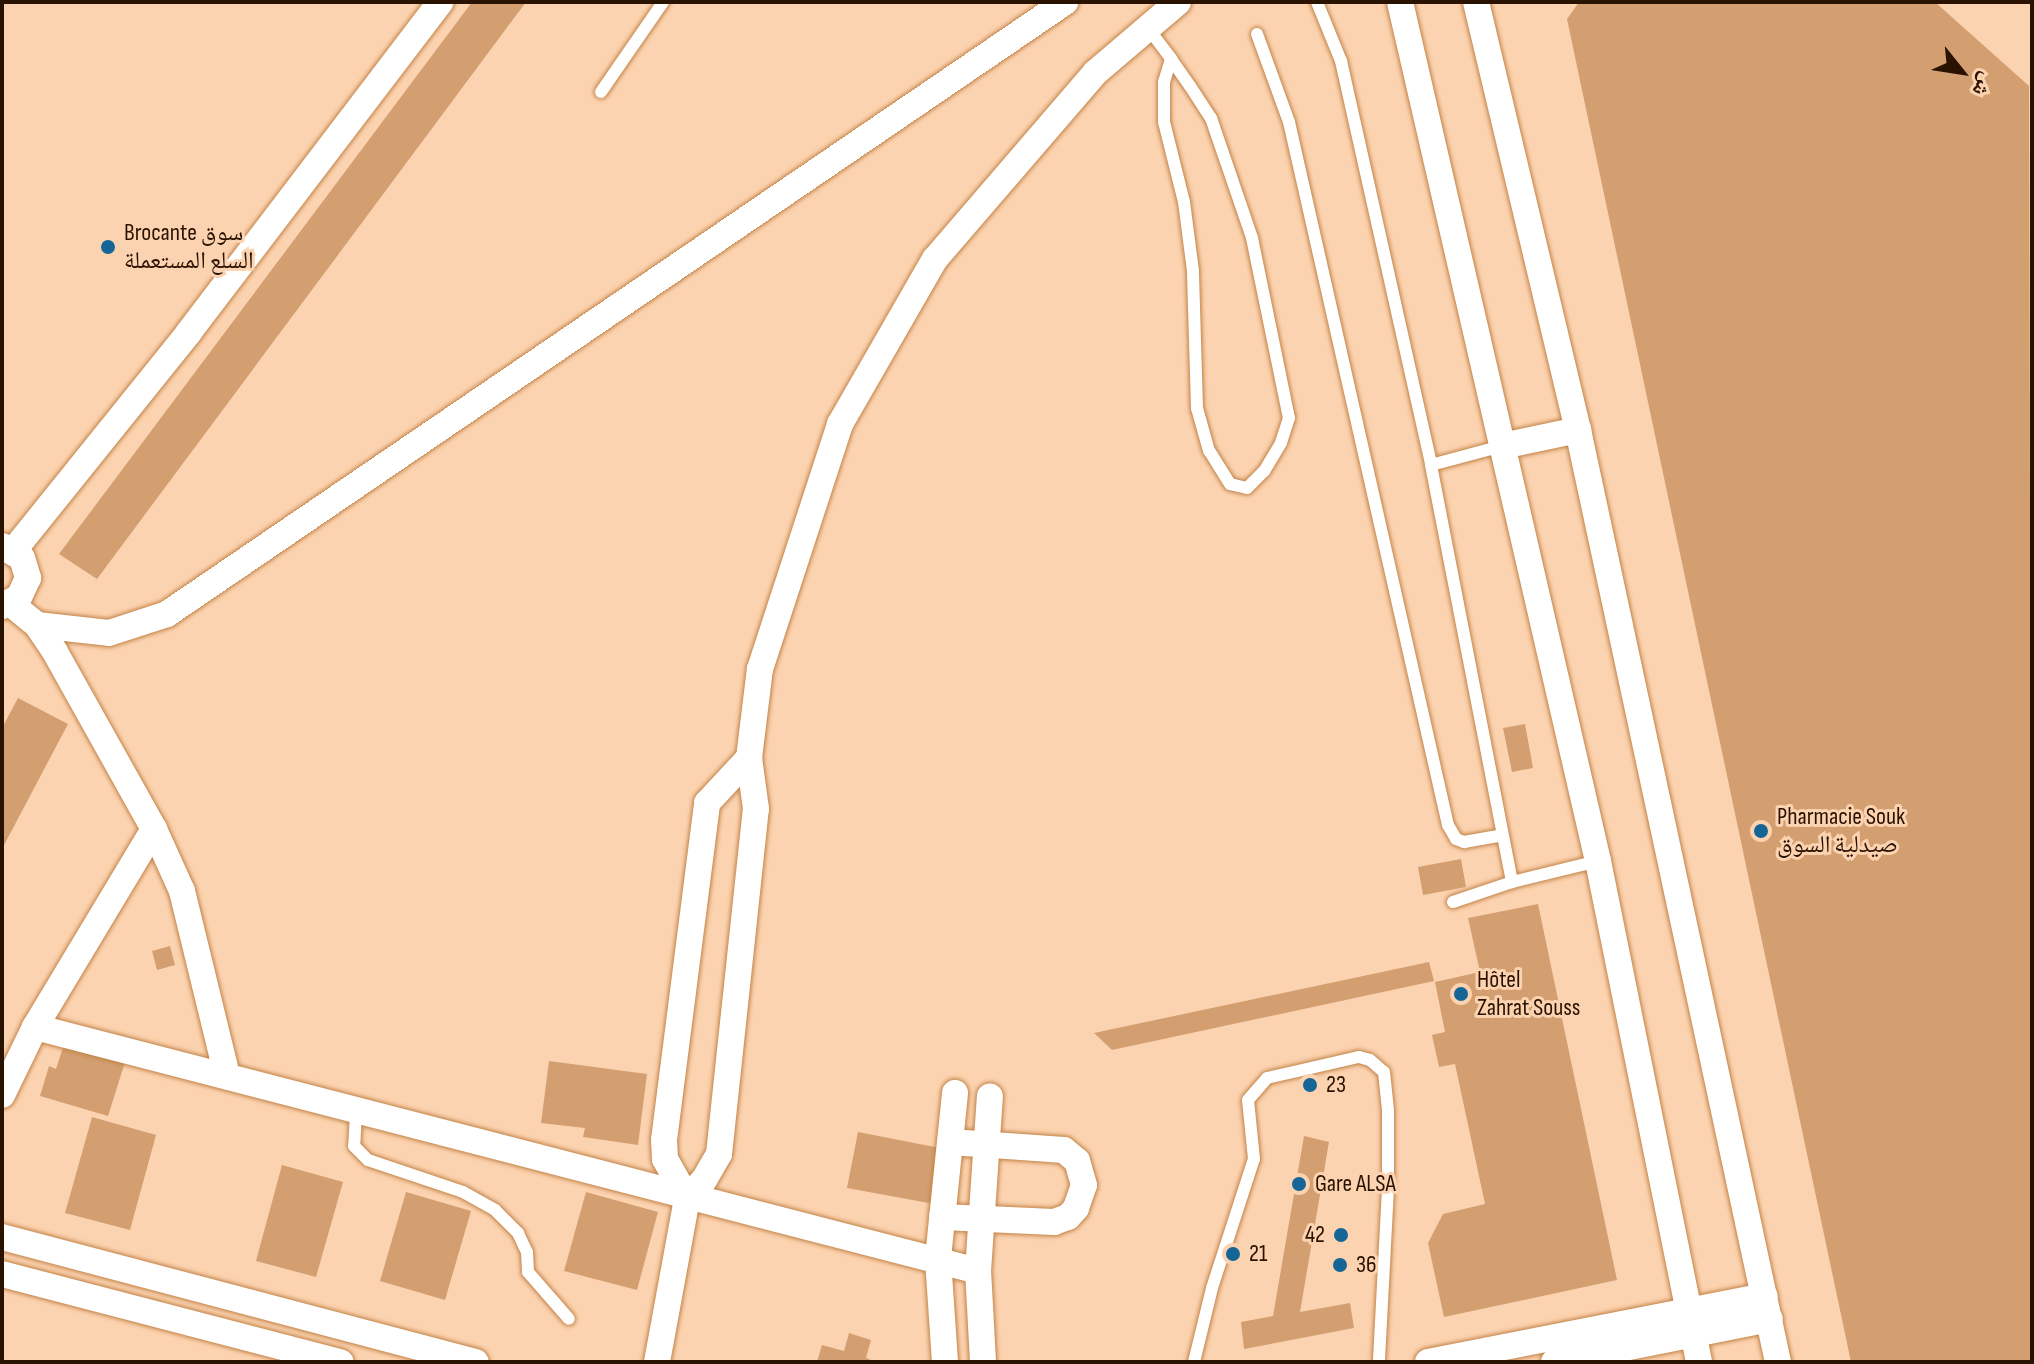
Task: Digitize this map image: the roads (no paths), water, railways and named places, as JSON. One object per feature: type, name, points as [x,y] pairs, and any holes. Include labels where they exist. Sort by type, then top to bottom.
[{"type":"street","points":[[440,2],[189,332],[8,548],[27,567],[28,578],[25,588],[6,605],[37,625],[109,633],[167,614],[1065,2]]},
{"type":"street","points":[[657,1362],[687,1198],[704,1180],[719,1154],[756,809],[749,758],[760,669],[840,424],[935,259],[1095,73],[1178,2]]},
{"type":"street","points":[[1400,2],[1598,861],[1699,1362]]},
{"type":"street","points":[[1476,2],[1578,430],[1778,1362]]},
{"type":"street","points":[[1502,446],[1578,430]]},
{"type":"street","points":[[37,625],[154,829],[182,891],[227,1076]]},
{"type":"street","points":[[687,1198],[665,1159],[664,1140],[707,803],[749,758]]},
{"type":"street","points":[[2,1095],[35,1027],[154,829]]},
{"type":"street","points":[[35,1027],[687,1198],[938,1258],[978,1271]]},
{"type":"street","points":[[945,1362],[938,1258],[955,1093]]},
{"type":"street","points":[[983,1362],[978,1271],[984,1219],[990,1096]]},
{"type":"street","points":[[942,1217],[1054,1222],[1068,1217],[1076,1208],[1084,1185],[1077,1161],[1064,1150],[950,1142]]},
{"type":"street","points":[[2,1237],[477,1361]]},
{"type":"street","points":[[2,1274],[341,1362]]},
{"type":"street","points":[[1428,1362],[1692,1323],[1768,1308]]},
{"type":"street","points":[[1554,1362],[1692,1323]]},
{"type":"lane","points":[[601,92],[663,2]]},
{"type":"lane","points":[[1317,2],[1341,61],[1431,465],[1512,882]]},
{"type":"lane","points":[[1148,28],[1171,59],[1211,118],[1252,238],[1289,418],[1281,443],[1264,471],[1247,488],[1230,484],[1209,451],[1197,408],[1193,271],[1184,202],[1164,122],[1164,82],[1171,59]]},
{"type":"lane","points":[[1257,34],[1289,122],[1448,825],[1456,839],[1464,842],[1502,835]]},
{"type":"lane","points":[[1431,465],[1502,446]]},
{"type":"lane","points":[[1453,902],[1512,882],[1598,861]]},
{"type":"lane","points":[[1194,1362],[1212,1288],[1254,1159],[1248,1100],[1267,1078],[1359,1057],[1370,1060],[1384,1072],[1388,1111],[1388,1188],[1379,1362]]},
{"type":"lane","points":[[356,1112],[354,1146],[368,1160],[463,1192],[495,1210],[518,1233],[527,1252],[528,1272],[569,1319]]},
{"type":"place","name":"Brocante سوق السلع المستعملة","points":[[108,247]]},
{"type":"place","name":"Pharmacie Souk صيدلية السوق","points":[[1761,831]]},
{"type":"place","name":"Hôtel Zahrat Souss","points":[[1461,994]]},
{"type":"place","name":"23","points":[[1310,1085]]},
{"type":"place","name":"Gare ALSA","points":[[1299,1184]]},
{"type":"place","name":"42","points":[[1341,1235]]},
{"type":"place","name":"21","points":[[1233,1254]]},
{"type":"place","name":"36","points":[[1340,1265]]}]
